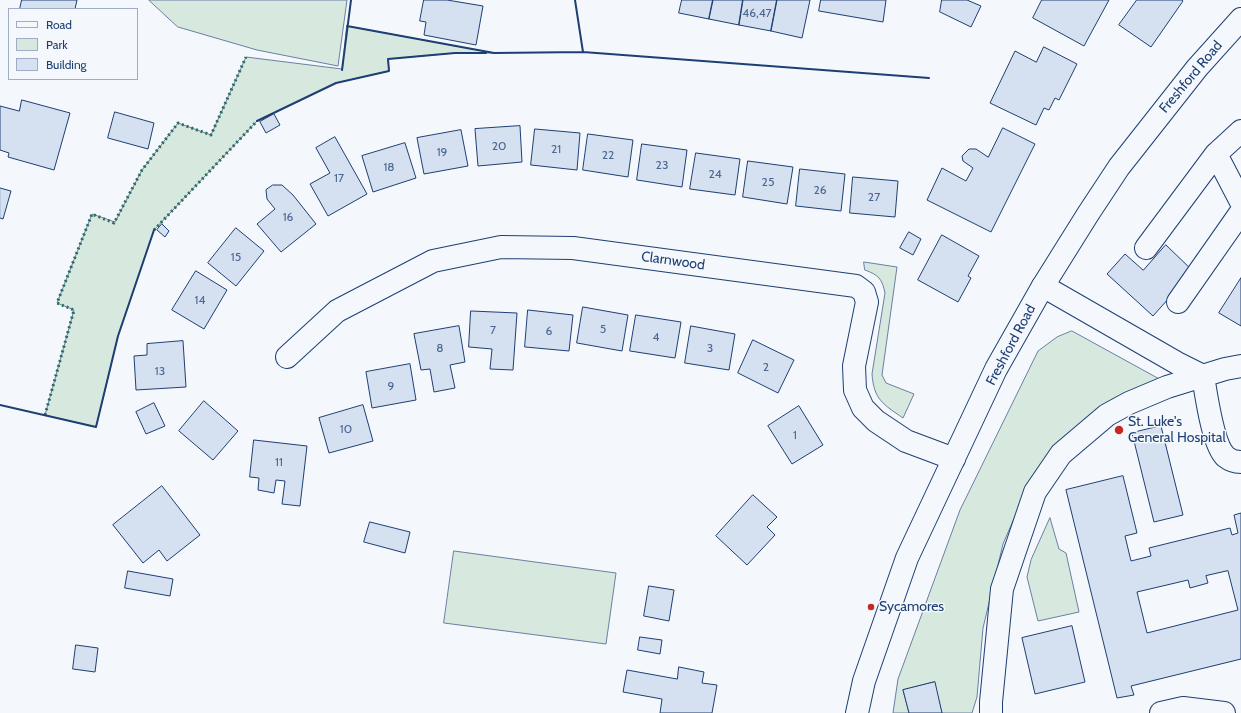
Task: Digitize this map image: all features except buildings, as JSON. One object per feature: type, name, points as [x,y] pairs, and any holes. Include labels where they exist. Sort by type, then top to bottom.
[{"type":"street","name":"Freshford Road","points":[[857,713],[864,681],[908,558],[996,369],[1043,286],[1119,166],[1197,68],[1241,20]]},
{"type":"street","points":[[1146,248],[1216,154],[1241,131]]},
{"type":"street","points":[[1216,154],[1241,202]]},
{"type":"street","points":[[1178,302],[1241,212]]},
{"type":"street","name":"Clarnwood","points":[[287,357],[337,311],[433,260],[501,247],[573,248],[856,286],[864,292],[867,302],[854,366],[855,390],[863,408],[876,421],[906,441],[954,459]]},
{"type":"street","points":[[1043,286],[1177,363],[1203,376]]},
{"type":"street","points":[[991,713],[1002,589],[1035,492],[1061,454],[1107,415],[1129,403],[1167,386],[1225,369],[1241,366]]},
{"type":"street","points":[[1203,376],[1207,402],[1217,444],[1225,456],[1235,462],[1241,462]]},
{"type":"street","points":[[1161,713],[1183,708],[1224,713]]},
{"type":"green space","points":[[149,0],[347,0],[338,66],[257,50],[178,27]]},
{"type":"green space","points":[[347,26],[494,53],[455,53],[388,59],[389,71],[336,83],[257,121],[154,230],[118,336],[96,427],[45,415],[74,310],[57,303],[92,214],[115,222],[142,170],[178,123],[211,135],[246,57],[342,69]]},
{"type":"green space","points":[[864,262],[897,267],[882,375],[886,383],[914,394],[903,418],[885,405],[877,396],[873,383],[872,374],[885,293],[883,284],[879,278],[865,270]]},
{"type":"green space","points":[[1072,331],[1163,381],[1028,486],[1003,544],[983,628],[977,697],[972,713],[942,713],[934,682],[903,690],[909,713],[893,713],[898,679],[960,510],[1038,351],[1057,337]]},
{"type":"green space","points":[[1050,518],[1059,549],[1066,553],[1079,612],[1038,621],[1027,577],[1031,560]]},
{"type":"green space","points":[[454,551],[616,573],[606,644],[444,623]]},
{"type":"hedge","points":[[45,415],[74,310],[57,303],[92,214],[114,223],[142,170],[178,123],[211,135],[246,57]]},
{"type":"hedge","points":[[154,230],[257,121]]},
{"type":"wall","points":[[342,70],[351,0]]},
{"type":"wall","points":[[575,0],[583,52]]},
{"type":"wall","points":[[347,26],[494,53],[583,52],[929,78]]},
{"type":"wall","points":[[257,121],[336,83],[389,71],[388,59],[455,53],[486,53]]},
{"type":"wall","points":[[0,405],[96,427],[118,336],[154,230]]},
{"type":"place","name":"St. Luke's General Hospital","points":[[1119,430]]},
{"type":"place","name":"Sycamores","points":[[871,607]]}]
